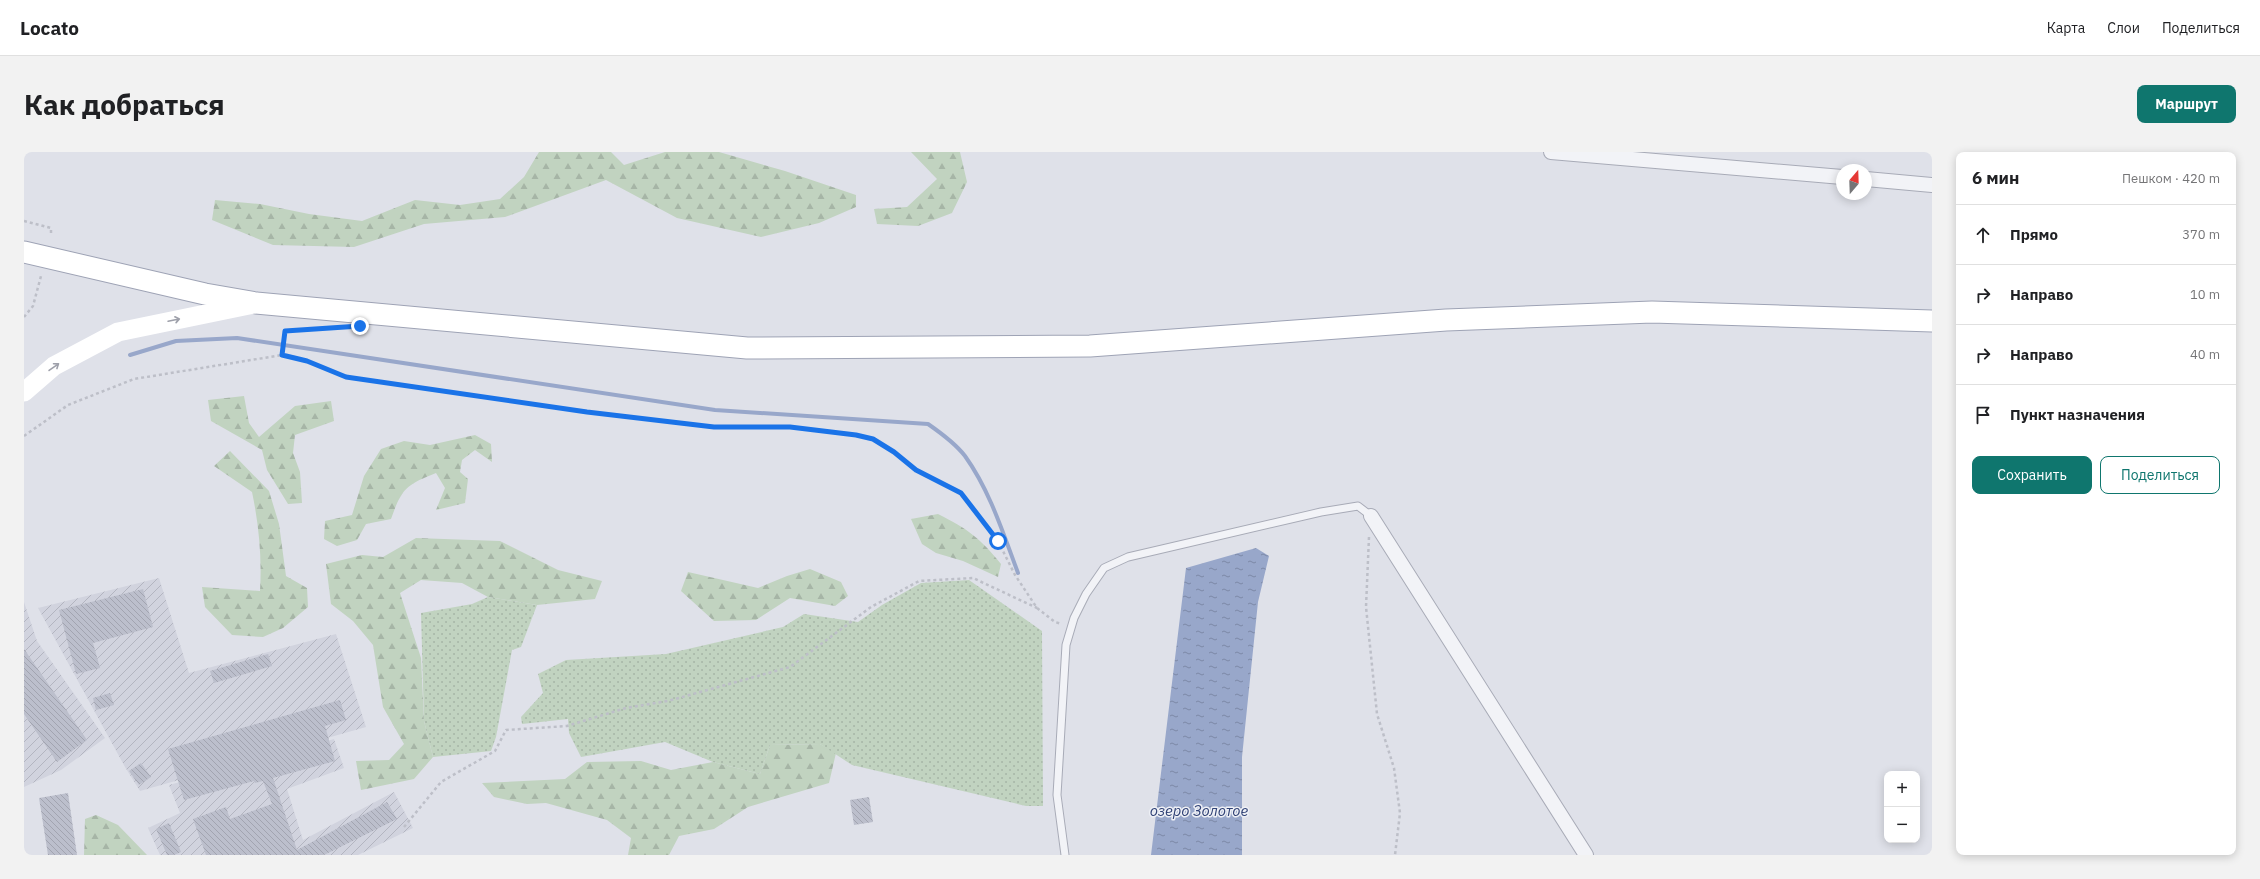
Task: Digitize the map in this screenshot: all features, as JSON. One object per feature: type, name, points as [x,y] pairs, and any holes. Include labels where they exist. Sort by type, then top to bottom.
[{"type":"main road","points":[[24,239],[144,280]]},
{"type":"main road","points":[[24,252],[144,280],[256,303],[747,348],[1090,346],[1446,320],[1652,312],[1932,321]]},
{"type":"main road","points":[[24,264],[43,268],[144,280]]},
{"type":"main road","points":[[24,392],[54,366],[118,332],[256,303]]},
{"type":"street","points":[[1551,152],[1836,176]]},
{"type":"street","points":[[1872,180],[1932,185]]},
{"type":"street","points":[[1371,516],[1586,855]]},
{"type":"lane","points":[[1065,855],[1057,795],[1066,645],[1086,594],[1104,568],[1128,557],[1320,512],[1358,506],[1371,516]]},
{"type":"path","points":[[24,221],[52,228],[51,235]]},
{"type":"path","points":[[24,317],[33,306],[41,276]]},
{"type":"path","points":[[282,355],[285,331],[330,328]]},
{"type":"path","points":[[24,436],[68,405],[134,379],[282,355],[307,361],[346,377],[587,412],[714,427],[790,427],[856,435],[873,439],[894,452],[916,470],[961,493],[998,541],[1015,576],[1037,608]]},
{"type":"path","points":[[1371,516],[1367,554],[1366,607],[1377,714],[1394,768],[1400,813],[1394,855]]},
{"type":"path","points":[[404,827],[441,782],[495,751],[506,730],[567,726],[626,708],[668,701],[790,667],[871,607],[919,581],[973,578],[1037,608],[1055,622],[1072,627]]},
{"type":"shaded area","points":[[159,578],[189,673],[336,634],[366,727],[140,791],[125,767],[38,608]]},
{"type":"shaded area","points":[[24,602],[37,641],[105,738],[61,770],[24,787]]},
{"type":"shaded area","points":[[334,739],[344,768],[287,789],[303,840],[394,792],[413,828],[358,855],[160,855],[148,828],[180,813],[169,785]]},
{"type":"green space","points":[[539,152],[611,152],[624,165],[665,152],[719,152],[785,171],[856,195],[856,207],[819,223],[761,237],[677,218],[606,180],[505,217],[424,224],[354,247],[273,245],[212,220],[215,200],[260,204],[309,214],[362,221],[415,200],[460,205],[500,199],[524,177]]},
{"type":"green space","points":[[911,152],[960,152],[967,182],[952,213],[918,226],[877,224],[874,209],[907,207],[937,179]]},
{"type":"green space","points":[[244,396],[249,423],[259,437],[295,406],[331,401],[334,421],[295,435],[293,453],[300,472],[302,503],[288,504],[267,470],[262,450],[211,421],[208,400]]},
{"type":"green space","points":[[475,435],[491,444],[492,462],[475,450],[462,460],[460,472],[468,479],[465,503],[436,510],[445,488],[436,473],[418,481],[406,489],[398,500],[391,519],[366,524],[357,540],[337,546],[324,539],[325,521],[352,515],[364,476],[381,449],[404,441],[430,445]]},
{"type":"green space","points":[[230,451],[269,491],[279,524],[286,576],[307,588],[308,607],[283,628],[263,637],[232,635],[205,607],[202,587],[260,591],[261,566],[252,492],[214,466]]},
{"type":"green space","points":[[938,514],[958,524],[987,547],[1001,564],[998,577],[963,561],[936,553],[922,544],[911,519]]},
{"type":"green space","points":[[416,538],[500,541],[558,570],[602,581],[595,599],[537,605],[488,597],[462,583],[421,580],[400,593],[421,658],[424,721],[433,757],[414,779],[361,790],[356,761],[389,760],[404,744],[383,707],[373,645],[353,621],[331,604],[326,564],[362,555],[383,557]]},
{"type":"green space","points":[[810,569],[841,582],[848,596],[835,606],[790,598],[756,620],[714,621],[681,591],[688,572],[758,588],[787,576]]},
{"type":"green space","points":[[969,580],[1042,631],[1043,806],[1026,806],[852,765],[820,744],[770,745],[760,774],[713,762],[665,742],[581,757],[569,733],[568,719],[522,724],[521,717],[543,693],[538,674],[566,660],[666,654],[783,627],[804,614],[858,622],[882,605],[921,583]]},
{"type":"green space","points":[[488,597],[537,605],[521,647],[512,650],[496,737],[491,751],[433,757],[424,721],[421,613],[472,604]]},
{"type":"green space","points":[[820,744],[836,753],[829,783],[748,807],[714,829],[679,836],[669,855],[628,855],[631,838],[607,820],[546,803],[527,804],[494,797],[482,783],[565,779],[587,762],[641,761],[671,770],[713,762],[760,774],[770,745]]},
{"type":"green space","points":[[96,815],[118,825],[147,855],[84,855],[85,819]]},
{"type":"water","name":"озеро Золотое","points":[[1256,548],[1269,556],[1258,602],[1242,757],[1242,855],[1151,855],[1186,568]]},
{"type":"building","points":[[143,589],[153,627],[93,643],[100,668],[76,674],[59,610]]},
{"type":"building","points":[[24,649],[87,740],[57,762],[24,714]]},
{"type":"building","points":[[268,654],[272,666],[214,683],[210,671]]},
{"type":"building","points":[[110,693],[114,705],[96,710],[93,698]]},
{"type":"building","points":[[340,700],[346,720],[325,726],[335,761],[273,778],[297,850],[387,802],[397,819],[324,855],[206,855],[193,819],[226,807],[230,819],[272,804],[263,781],[255,783],[254,781],[184,800],[168,749]]},
{"type":"building","points":[[141,763],[151,777],[139,785],[129,771]]},
{"type":"building","points":[[68,793],[77,855],[48,855],[39,798]]},
{"type":"building","points":[[869,797],[873,822],[854,825],[850,800]]},
{"type":"building","points":[[169,823],[181,852],[174,855],[167,855],[156,829]]},
{"type":"waterway","points":[[130,355],[176,341],[237,338],[715,410],[928,424],[957,447],[974,469],[989,498],[1018,573]]},
{"type":"route","points":[[360,326],[285,331],[282,355],[307,361],[346,377],[587,412],[714,427],[790,427],[856,435],[873,439],[894,452],[916,470],[961,493],[998,541]]}]
